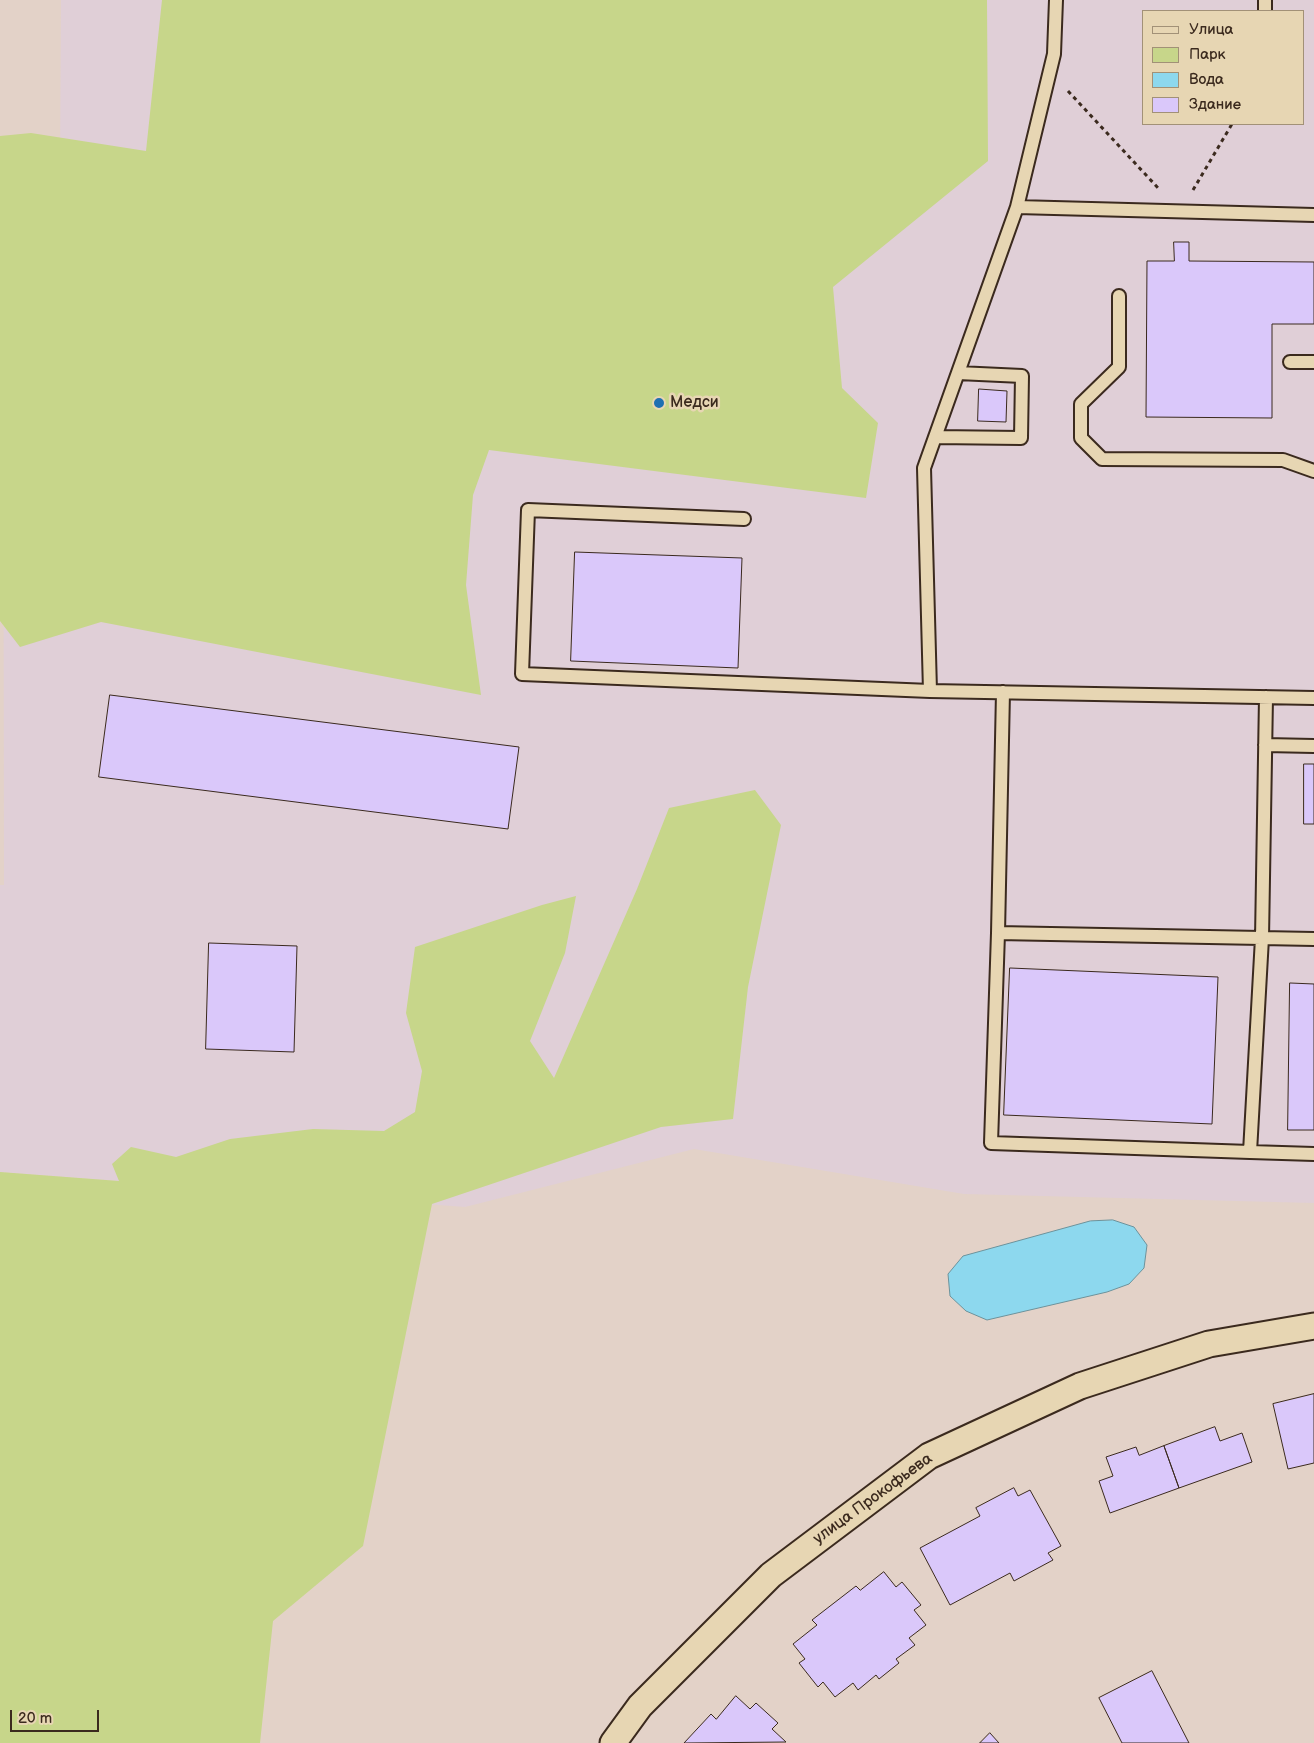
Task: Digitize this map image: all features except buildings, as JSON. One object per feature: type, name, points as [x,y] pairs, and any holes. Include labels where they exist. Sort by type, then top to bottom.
[{"type":"street","name":"улица Прокофьева","points":[[612,1743],[640,1706],[771,1575],[929,1456],[1080,1386],[1208,1344],[1314,1326]]},
{"type":"lane","points":[[930,691],[924,468],[1016,207],[1054,54],[1056,0]]},
{"type":"lane","points":[[1016,207],[1314,215]]},
{"type":"lane","points":[[1119,296],[1119,366],[1081,404],[1081,438],[1102,459],[1283,460],[1314,471]]},
{"type":"lane","points":[[1290,362],[1314,362]]},
{"type":"lane","points":[[935,437],[1021,438],[1022,376],[958,372]]},
{"type":"lane","points":[[744,519],[528,510],[522,674],[930,691],[1314,698]]},
{"type":"lane","points":[[1003,692],[991,1143],[1314,1154]]},
{"type":"lane","points":[[1250,1152],[1262,938],[1266,697]]},
{"type":"lane","points":[[1265,745],[1314,746]]},
{"type":"lane","points":[[998,933],[1314,939]]},
{"type":"path","points":[[1050,72],[1181,212],[1231,125]]},
{"type":"shaded area","name":"Медси","points":[[61,0],[1314,0],[1314,1203],[964,1194],[694,1149],[465,1207],[0,1172],[0,885],[4,885],[3,170],[60,171]]},
{"type":"green space","points":[[162,0],[987,0],[988,161],[833,287],[842,388],[878,423],[866,498],[489,450],[473,495],[466,585],[481,695],[101,622],[20,647],[0,621],[0,136],[31,133],[146,151]]},
{"type":"green space","points":[[755,790],[781,825],[748,987],[733,1119],[661,1127],[432,1204],[363,1546],[273,1621],[260,1743],[0,1743],[0,1172],[119,1181],[112,1164],[131,1147],[176,1157],[230,1139],[313,1129],[384,1131],[415,1112],[422,1071],[406,1013],[415,947],[542,905],[576,896],[565,953],[530,1041],[554,1078],[637,889],[669,808]]},
{"type":"water","points":[[1113,1220],[1134,1227],[1147,1245],[1144,1268],[1129,1284],[1107,1292],[987,1320],[966,1311],[950,1296],[948,1274],[963,1256],[1090,1221]]},
{"type":"place","name":"Медси","points":[[659,403]]}]
